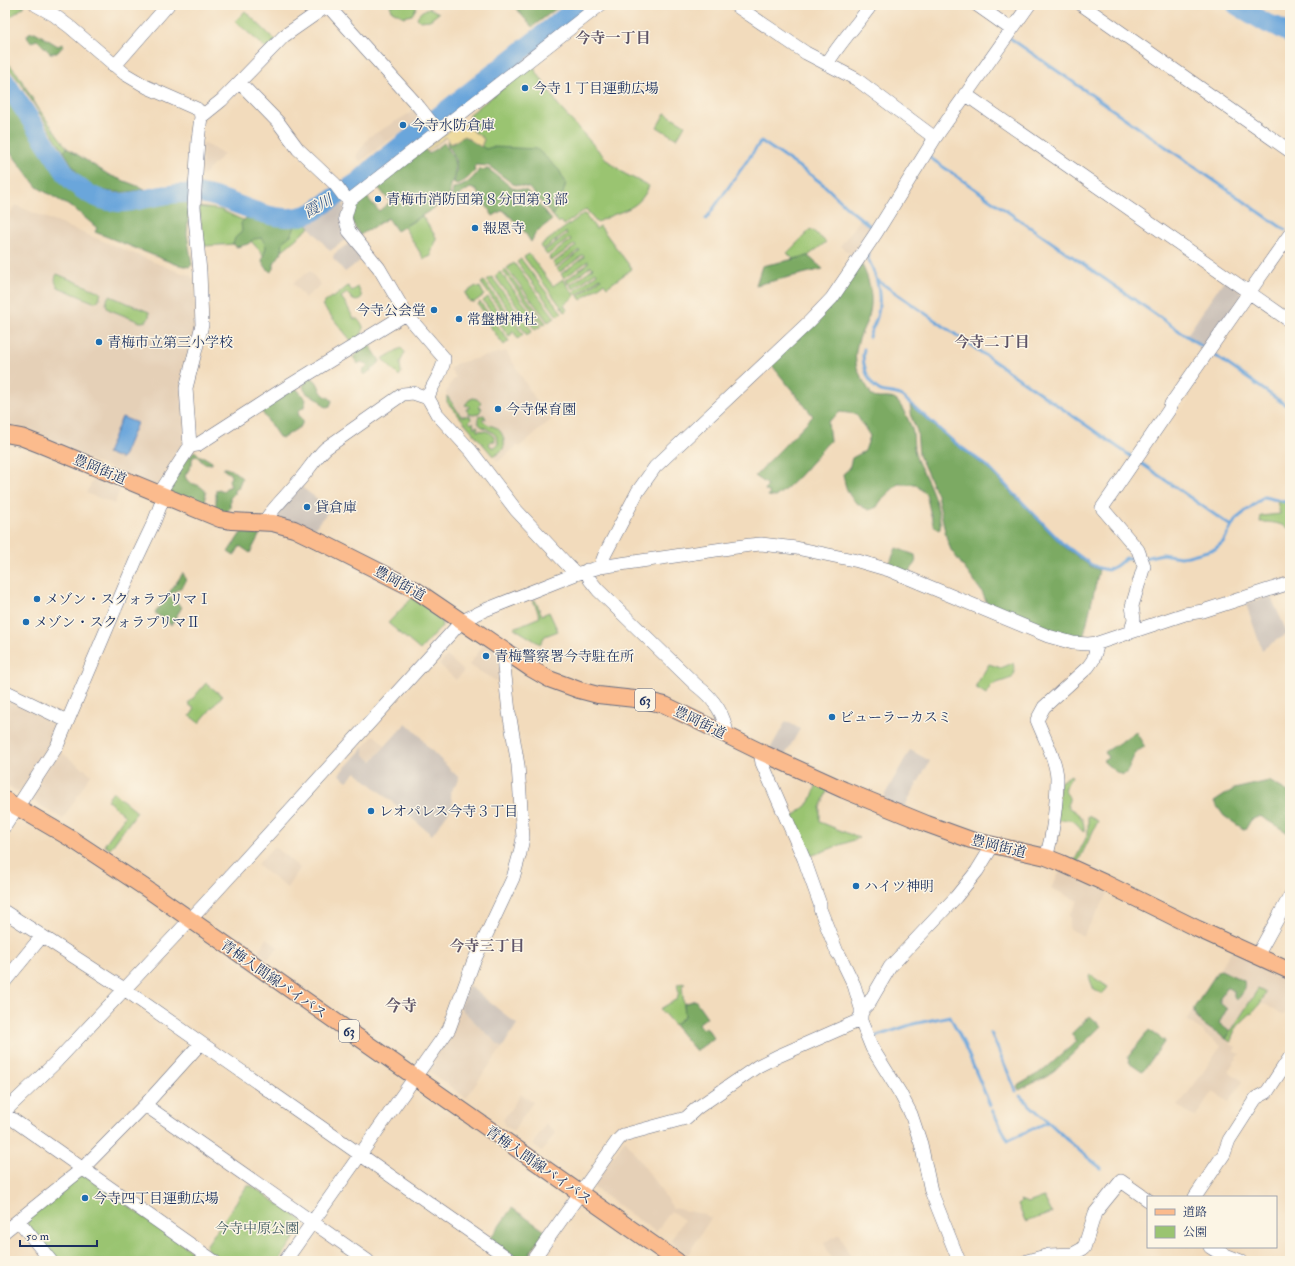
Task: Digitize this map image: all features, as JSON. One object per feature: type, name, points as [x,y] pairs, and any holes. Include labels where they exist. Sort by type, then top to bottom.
[{"type":"main road","name":"豊岡街道","points":[[5,434],[21,437],[38,443],[226,521],[264,522],[294,529],[414,589],[503,651],[549,679],[598,695],[639,699],[664,705],[760,752],[844,790],[920,821],[958,836],[1046,857],[1105,883],[1198,929],[1290,971]]},
{"type":"main road","name":"青梅入間線バイパス","points":[[11,803],[70,838],[190,919],[414,1078],[677,1261]]},
{"type":"street","points":[[5,826],[11,803],[54,751],[136,560],[154,522],[161,495],[190,446],[186,388],[202,325],[200,272],[194,207],[201,117],[200,112],[147,87],[125,74],[66,24],[36,5]]},
{"type":"street","points":[[113,65],[119,62],[168,5]]},
{"type":"street","points":[[201,117],[240,83],[284,36],[327,5],[426,115],[437,130]]},
{"type":"street","points":[[600,5],[348,199],[345,218],[349,231],[379,268],[406,314],[444,358],[444,364],[429,393],[428,398],[437,414],[471,451],[516,510],[582,572],[598,590],[696,685],[706,692],[724,718],[727,735]]},
{"type":"street","points":[[735,5],[806,53],[856,79],[935,138]]},
{"type":"street","points":[[827,64],[836,48],[858,24],[871,5]]},
{"type":"street","points":[[977,5],[1011,29]]},
{"type":"street","points":[[600,567],[605,554],[638,491],[655,467],[810,322],[832,298],[876,234],[935,138],[1029,5]]},
{"type":"street","points":[[1082,5],[1290,150]]},
{"type":"street","points":[[240,83],[278,122],[298,149],[348,199]]},
{"type":"street","points":[[965,94],[1290,320]]},
{"type":"street","points":[[1131,631],[1134,619],[1132,606],[1144,566],[1138,550],[1102,508],[1169,410],[1171,404],[1290,234]]},
{"type":"street","points":[[190,446],[197,446],[279,392],[406,314]]},
{"type":"street","points":[[264,522],[270,512],[297,484],[317,457],[326,448],[403,394],[412,393],[428,398]]},
{"type":"street","points":[[214,1261],[82,1169],[5,1113],[53,1065],[190,919],[462,621],[485,610],[582,572],[600,567],[761,544],[796,548],[858,561],[889,570],[1002,618],[1061,640],[1080,644],[1098,643],[1185,614],[1203,612],[1290,584]]},
{"type":"street","points":[[1046,857],[1055,807],[1057,778],[1053,760],[1037,720],[1044,707],[1088,667],[1093,660],[1098,643]]},
{"type":"street","points":[[285,1261],[448,1029],[473,963],[512,878],[523,838],[518,766],[509,712],[503,651]]},
{"type":"street","points":[[5,690],[67,721]]},
{"type":"street","points":[[760,752],[762,762],[804,859],[836,952],[840,956],[854,985],[863,1026],[877,1057],[900,1093],[911,1114],[921,1144],[931,1191],[960,1261]]},
{"type":"street","points":[[532,1261],[623,1135],[686,1118],[697,1108],[758,1066],[776,1056],[858,1021],[890,968],[956,897],[977,871],[994,845]]},
{"type":"street","points":[[1257,956],[1290,896]]},
{"type":"street","points":[[5,912],[124,989],[512,1261]]},
{"type":"street","points":[[5,981],[42,936]]},
{"type":"street","points":[[5,1231],[19,1222],[82,1169],[202,1044]]},
{"type":"street","points":[[1196,1196],[1224,1154],[1229,1140],[1256,1098],[1267,1092],[1290,1057]]},
{"type":"street","points":[[145,1105],[368,1261]]},
{"type":"street","points":[[1027,1261],[1049,1255],[1073,1254],[1084,1248],[1095,1213],[1121,1181],[1147,1199]]},
{"type":"street","points":[[19,1222],[51,1261]]},
{"type":"street","points":[[1212,1248],[1241,1261]]},
{"type":"shaded area","points":[[415,110],[420,116],[413,123],[360,162],[356,156],[369,137]]},
{"type":"shaded area","points":[[202,142],[224,154],[202,177]]},
{"type":"shaded area","points":[[343,201],[348,236],[347,239],[330,251],[305,222],[321,217]]},
{"type":"shaded area","name":"青梅市立第三小学校","points":[[15,205],[176,271],[190,275],[194,280],[196,324],[185,444],[156,486],[5,427],[5,223]]},
{"type":"shaded area","points":[[860,220],[874,230],[856,255],[851,255],[840,246]]},
{"type":"shaded area","points":[[351,242],[364,258],[345,272],[333,258],[334,254]]},
{"type":"shaded area","points":[[310,271],[321,285],[305,298],[293,283]]},
{"type":"shaded area","points":[[1224,280],[1240,291],[1241,296],[1205,348],[1187,335]]},
{"type":"shaded area","name":"今寺保育園","points":[[506,351],[547,418],[553,418],[519,447],[518,445],[498,462],[447,402],[446,392],[456,377],[450,369],[455,364]]},
{"type":"shaded area","points":[[97,473],[123,484],[114,504],[86,493]]},
{"type":"shaded area","points":[[300,486],[331,509],[312,532],[275,518],[275,513]]},
{"type":"shaded area","points":[[1270,595],[1288,634],[1262,650],[1246,604]]},
{"type":"shaded area","points":[[484,644],[500,656],[503,685],[469,665]]},
{"type":"shaded area","points":[[447,656],[464,671],[456,680],[439,664]]},
{"type":"shaded area","points":[[5,693],[60,724],[51,746],[21,791],[18,792],[5,785]]},
{"type":"shaded area","points":[[786,721],[800,729],[784,757],[770,749]]},
{"type":"shaded area","points":[[406,723],[420,736],[426,745],[458,777],[459,780],[450,792],[453,806],[432,835],[356,772],[347,781],[339,774],[364,747],[364,755],[372,761]]},
{"type":"shaded area","points":[[374,735],[386,746],[371,761],[364,755],[364,747]]},
{"type":"shaded area","points":[[910,750],[930,761],[903,809],[886,802],[884,796]]},
{"type":"shaded area","points":[[59,751],[91,774],[63,819],[31,800],[29,796]]},
{"type":"shaded area","points":[[274,846],[300,868],[287,888],[257,865]]},
{"type":"shaded area","points":[[1061,870],[1109,892],[1083,936],[1069,927],[1069,915],[1078,901],[1051,888]]},
{"type":"shaded area","points":[[267,938],[278,947],[268,959],[258,952]]},
{"type":"shaded area","points":[[1232,952],[1290,977],[1290,1006],[1284,1015],[1261,1002],[1266,993],[1226,1039],[1231,1042],[1230,1044],[1236,1047],[1234,1051],[1240,1054],[1228,1071],[1243,1081],[1229,1102],[1213,1092],[1195,1117],[1178,1106],[1221,1046],[1204,1034],[1203,1031],[1186,1020]]},
{"type":"shaded area","points":[[468,985],[517,1024],[502,1048],[460,1008]]},
{"type":"shaded area","points":[[460,1008],[502,1048],[466,1098],[430,1072],[427,1067]]},
{"type":"shaded area","points":[[521,1094],[533,1102],[513,1131],[504,1125],[503,1120]]},
{"type":"shaded area","points":[[546,1124],[556,1132],[542,1152],[534,1146],[534,1142]]},
{"type":"shaded area","points":[[625,1139],[673,1208],[703,1214],[711,1218],[688,1254],[670,1241],[684,1220],[671,1211],[656,1232],[594,1188],[594,1184]]},
{"type":"shaded area","points":[[840,1234],[853,1261],[832,1261],[824,1242]]},
{"type":"green space","points":[[5,5],[23,5],[25,6],[5,21]]},
{"type":"green space","points":[[390,5],[418,5],[412,15],[404,17],[392,11]]},
{"type":"green space","points":[[513,5],[561,5],[532,27]]},
{"type":"green space","points":[[429,8],[439,13],[430,20],[420,21],[417,18],[419,14]]},
{"type":"green space","points":[[245,11],[276,41],[268,50],[235,21]]},
{"type":"green space","points":[[35,32],[58,46],[62,44],[64,45],[57,53],[50,53],[37,40],[32,42],[28,39],[27,36],[29,33]]},
{"type":"green space","points":[[5,60],[17,73],[38,108],[67,148],[64,152],[20,82],[5,64]]},
{"type":"green space","points":[[532,65],[561,109],[608,161],[625,174],[649,186],[644,195],[633,206],[597,223],[586,209],[564,225],[561,221],[559,223],[553,216],[561,200],[481,147],[484,139],[466,125],[470,118],[469,115]]},
{"type":"green space","points":[[5,93],[59,174],[75,191],[84,197],[104,206],[115,208],[138,207],[168,202],[187,202],[189,207],[187,234],[192,265],[189,267],[175,264],[95,232],[97,228],[76,210],[37,187],[5,145]]},
{"type":"green space","points":[[665,113],[685,125],[677,139],[657,127]]},
{"type":"green space","points":[[464,136],[486,149],[492,147],[537,149],[559,170],[566,183],[561,200],[553,216],[529,188],[513,184],[489,166],[476,165],[474,167],[475,171],[467,179],[456,184],[454,183],[456,162],[453,153],[447,144],[448,140],[452,144]]},
{"type":"green space","points":[[444,143],[451,152],[455,165],[453,182],[450,184],[450,201],[439,205],[397,231],[388,218],[360,235],[352,219],[352,214],[356,204],[365,195],[379,211],[390,202],[377,186],[425,149],[429,154]]},
{"type":"green space","points":[[67,148],[109,175],[145,189],[129,192],[112,192],[96,188],[79,176],[64,152]]},
{"type":"green space","points":[[488,169],[512,188],[527,191],[552,220],[536,232],[531,242],[522,228],[503,210],[493,216],[476,190],[470,188],[454,199],[452,196],[453,188],[468,182],[479,170]]},
{"type":"green space","points":[[199,207],[221,210],[248,221],[236,244],[204,246]]},
{"type":"green space","points":[[585,214],[596,229],[600,226],[632,269],[607,287],[604,283],[581,300],[578,296],[601,279],[600,278],[577,295],[574,291],[597,274],[596,272],[573,289],[570,285],[593,268],[591,266],[568,284],[566,280],[588,263],[588,261],[564,278],[561,274],[584,257],[583,255],[560,272],[557,269],[580,251],[579,250],[556,267],[553,263],[576,246],[575,244],[551,261],[549,257],[571,240],[570,238],[547,255],[544,251],[567,234],[566,232],[543,250],[540,246]]},
{"type":"green space","points":[[422,216],[436,237],[434,247],[431,250],[431,256],[424,259],[404,227]]},
{"type":"green space","points":[[254,217],[266,222],[287,221],[293,223],[295,227],[291,235],[283,241],[282,252],[274,263],[274,269],[271,272],[262,261],[266,247],[262,238],[254,239],[248,244],[237,247],[233,244],[235,238],[242,231],[241,223],[246,218]]},
{"type":"green space","points":[[305,222],[310,227],[267,263],[260,251],[250,240],[282,225]]},
{"type":"green space","points":[[811,229],[826,242],[808,256],[793,259],[787,253]]},
{"type":"green space","points":[[529,254],[553,286],[563,279],[575,296],[564,305],[567,310],[565,312],[524,257]]},
{"type":"green space","points":[[808,256],[823,269],[756,285],[762,266]]},
{"type":"green space","points":[[521,259],[562,313],[557,316],[517,262]]},
{"type":"green space","points":[[514,263],[555,318],[548,322],[507,268]]},
{"type":"green space","points":[[859,265],[862,265],[867,277],[871,303],[869,316],[857,345],[855,357],[857,367],[872,396],[878,398],[892,398],[898,402],[907,417],[913,433],[916,457],[936,502],[940,524],[940,529],[938,530],[933,524],[926,494],[915,484],[898,484],[884,497],[877,507],[869,510],[858,504],[850,496],[843,474],[849,469],[852,458],[865,451],[870,436],[856,414],[840,412],[828,422],[830,441],[797,478],[775,497],[768,496],[770,493],[765,490],[768,485],[755,476],[813,416],[770,363]]},
{"type":"green space","points":[[505,269],[546,323],[543,325],[503,271]]},
{"type":"green space","points":[[500,272],[541,326],[535,330],[495,276]]},
{"type":"green space","points":[[57,274],[100,292],[98,301],[93,302],[58,287],[55,280]]},
{"type":"green space","points":[[492,277],[532,331],[527,335],[487,280]]},
{"type":"green space","points":[[484,281],[523,334],[518,339],[513,331],[509,336],[483,301],[488,297],[507,324],[510,322],[481,283]]},
{"type":"green space","points":[[348,286],[352,291],[358,287],[362,297],[357,301],[353,300],[347,293],[341,297],[354,319],[361,322],[363,326],[361,335],[353,343],[322,305]]},
{"type":"green space","points":[[476,286],[478,288],[480,287],[484,295],[473,303],[472,301],[470,302],[465,293]]},
{"type":"green space","points":[[110,296],[149,312],[148,319],[144,322],[140,322],[108,309],[106,304],[108,297]]},
{"type":"green space","points":[[480,302],[509,341],[504,345],[483,317],[485,314],[478,304]]},
{"type":"green space","points":[[366,344],[371,347],[380,361],[364,375],[362,371],[368,365],[361,362],[358,364],[353,357],[357,354],[357,350]]},
{"type":"green space","points":[[401,348],[405,352],[400,363],[401,373],[399,376],[382,359]]},
{"type":"green space","points":[[312,378],[317,382],[322,393],[332,401],[330,406],[326,407],[319,400],[304,390],[303,386],[307,380]]},
{"type":"green space","points":[[293,388],[297,389],[306,400],[304,407],[298,411],[299,416],[303,421],[301,426],[283,438],[279,437],[262,412],[262,408]]},
{"type":"green space","points":[[447,396],[461,416],[470,416],[471,419],[469,422],[471,424],[473,422],[474,428],[477,426],[478,427],[477,431],[486,431],[491,433],[495,441],[491,441],[489,444],[491,447],[495,447],[498,444],[497,438],[494,434],[479,424],[479,416],[484,415],[486,419],[482,419],[484,421],[502,433],[504,440],[503,449],[493,456],[447,402]]},
{"type":"green space","points":[[473,398],[477,399],[482,404],[479,405],[479,407],[482,408],[479,413],[474,415],[469,414],[466,409],[469,408],[469,406],[465,405]]},
{"type":"green space","points":[[910,405],[954,443],[987,468],[1062,545],[1090,566],[1099,570],[1083,639],[1070,638],[988,606],[982,592],[951,550],[947,540],[937,495],[919,455],[917,431],[912,419]]},
{"type":"green space","points":[[195,451],[200,456],[212,462],[212,464],[203,463],[197,456],[193,457],[192,464],[185,476],[190,483],[202,487],[206,492],[205,504],[202,507],[169,492],[167,483],[177,468]]},
{"type":"green space","points":[[224,468],[231,470],[242,478],[238,488],[234,490],[234,494],[230,498],[230,508],[226,513],[212,508],[216,504],[216,490],[219,489],[223,491],[231,486],[229,480],[231,477],[230,474],[224,470]]},
{"type":"green space","points":[[1277,501],[1290,504],[1290,529],[1276,523],[1260,522],[1261,516],[1280,514]]},
{"type":"green space","points":[[245,527],[263,528],[250,553],[240,546],[234,556],[228,552]]},
{"type":"green space","points":[[896,548],[915,555],[916,563],[908,573],[889,565]]},
{"type":"green space","points":[[183,573],[185,578],[184,584],[169,596],[182,607],[171,625],[155,613]]},
{"type":"green space","points":[[416,597],[440,613],[442,626],[420,650],[388,623],[412,598]]},
{"type":"green space","points":[[533,600],[535,600],[542,615],[549,612],[558,631],[545,636],[540,644],[514,628],[540,617]]},
{"type":"green space","points":[[1013,663],[1015,672],[1012,678],[991,685],[986,694],[975,687],[989,664],[1001,668]]},
{"type":"green space","points":[[206,683],[222,696],[199,723],[190,716],[195,709],[188,704]]},
{"type":"green space","points":[[1136,732],[1145,747],[1133,758],[1128,770],[1121,774],[1103,761],[1108,758],[1105,752]]},
{"type":"green space","points":[[1071,775],[1072,776],[1064,789],[1069,798],[1067,805],[1083,820],[1084,832],[1072,821],[1057,820],[1060,782]]},
{"type":"green space","points":[[1269,781],[1290,793],[1290,834],[1260,816],[1251,820],[1245,830],[1224,816],[1214,802],[1234,789]]},
{"type":"green space","points":[[817,784],[828,789],[820,808],[820,822],[859,838],[808,857],[791,819],[810,802]]},
{"type":"green space","points":[[113,792],[137,812],[110,849],[104,845],[125,816],[107,800]]},
{"type":"green space","points":[[1088,816],[1098,821],[1077,864],[1075,863],[1075,860],[1088,834]]},
{"type":"green space","points":[[1221,970],[1244,981],[1244,989],[1238,999],[1236,1000],[1234,997],[1234,991],[1229,988],[1226,988],[1220,998],[1220,1003],[1227,1009],[1219,1023],[1230,1032],[1226,1039],[1201,1022],[1194,1013],[1194,1008],[1218,971]]},
{"type":"green space","points":[[1090,975],[1108,987],[1103,994],[1094,990],[1089,977]]},
{"type":"green space","points":[[685,983],[682,986],[685,1016],[674,1025],[660,1009],[677,999],[679,993],[677,984]]},
{"type":"green space","points":[[1258,989],[1266,993],[1261,1002],[1238,1026],[1232,1036],[1231,1042],[1226,1039]]},
{"type":"green space","points":[[695,1000],[707,1017],[698,1024],[702,1029],[706,1027],[714,1038],[696,1051],[674,1025],[685,1016],[684,1004]]},
{"type":"green space","points":[[1090,1016],[1101,1026],[1055,1071],[1019,1090],[1017,1086],[1044,1070],[1077,1041],[1071,1034]]},
{"type":"green space","points":[[1149,1030],[1165,1041],[1142,1071],[1129,1062],[1128,1057]]},
{"type":"green space","name":"今寺四丁目運動広場","points":[[80,1176],[86,1176],[206,1261],[58,1261],[27,1224],[28,1219]]},
{"type":"green space","name":"今寺中原公園","points":[[247,1186],[252,1186],[303,1221],[303,1225],[279,1261],[223,1261],[208,1251],[206,1246]]},
{"type":"green space","points":[[1044,1197],[1052,1213],[1025,1222],[1018,1204],[1021,1202],[1020,1200],[1028,1203]]},
{"type":"green space","points":[[512,1208],[545,1231],[526,1259],[520,1261],[490,1239]]},
{"type":"sand","points":[[461,122],[484,139],[481,147],[464,136],[451,144],[446,137],[427,152],[425,149]]},
{"type":"water","points":[[122,417],[137,423],[122,459],[107,453]]},
{"type":"waterway","name":"霞川","points":[[5,81],[68,177],[83,190],[94,196],[106,201],[119,203],[175,194],[203,194],[217,197],[271,216],[285,218],[299,217],[313,212],[359,181],[375,166],[580,5]]},
{"type":"waterway","name":"霞川","points":[[1236,5],[1268,24],[1276,26],[1290,34]]},
{"type":"waterway","points":[[1010,38],[1285,230]]},
{"type":"waterway","points":[[706,219],[761,141],[824,185],[849,209],[874,229]]},
{"type":"waterway","points":[[929,157],[1204,348]]},
{"type":"waterway","points":[[868,255],[867,257],[874,271],[879,294],[879,309],[869,337]]},
{"type":"waterway","points":[[877,280],[1132,457]]},
{"type":"waterway","points":[[864,349],[864,365],[868,377],[875,387],[879,390],[903,397],[954,442],[987,466],[1062,543],[1090,564],[1108,570],[1126,558],[1136,558]]},
{"type":"waterway","points":[[1213,354],[1290,408]]},
{"type":"waterway","points":[[1138,461],[1231,525]]},
{"type":"waterway","points":[[1145,558],[1162,554],[1180,557],[1188,556],[1215,549],[1223,542],[1236,519],[1264,497],[1290,503]]},
{"type":"waterway","points":[[874,1037],[913,1024],[950,1016],[964,1044],[990,1105]]},
{"type":"waterway","points":[[991,1033],[1016,1091]]},
{"type":"waterway","points":[[1020,1096],[1081,1152],[1101,1168]]},
{"type":"waterway","points":[[992,1110],[1008,1140],[1048,1122]]},
{"type":"waterway","points":[[1214,1257],[1216,1261]]},
{"type":"place","name":"今寺１丁目運動広場","points":[[525,88]]},
{"type":"place","name":"今寺水防倉庫","points":[[403,125]]},
{"type":"place","name":"青梅市消防団第８分団第３部","points":[[378,199]]},
{"type":"place","name":"報恩寺","points":[[475,228]]},
{"type":"place","name":"今寺公会堂","points":[[434,310]]},
{"type":"place","name":"常盤樹神社","points":[[459,319]]},
{"type":"place","name":"青梅市立第三小学校","points":[[99,342]]},
{"type":"place","name":"今寺保育園","points":[[498,409]]},
{"type":"place","name":"貸倉庫","points":[[307,507]]},
{"type":"place","name":"メゾン・スクォラプリマⅠ","points":[[37,599]]},
{"type":"place","name":"メゾン・スクォラプリマⅡ","points":[[26,622]]},
{"type":"place","name":"青梅警察署今寺駐在所","points":[[486,656]]},
{"type":"place","name":"ビューラーカスミ","points":[[832,717]]},
{"type":"place","name":"レオパレス今寺３丁目","points":[[371,811]]},
{"type":"place","name":"ハイツ神明","points":[[856,886]]},
{"type":"place","name":"今寺四丁目運動広場","points":[[85,1198]]},
{"type":"district","name":"今寺一丁目","points":[[613,38]]},
{"type":"district","name":"今寺二丁目","points":[[992,342]]},
{"type":"district","name":"今寺三丁目","points":[[487,946]]},
{"type":"district","name":"今寺","points":[[401,1005]]}]
